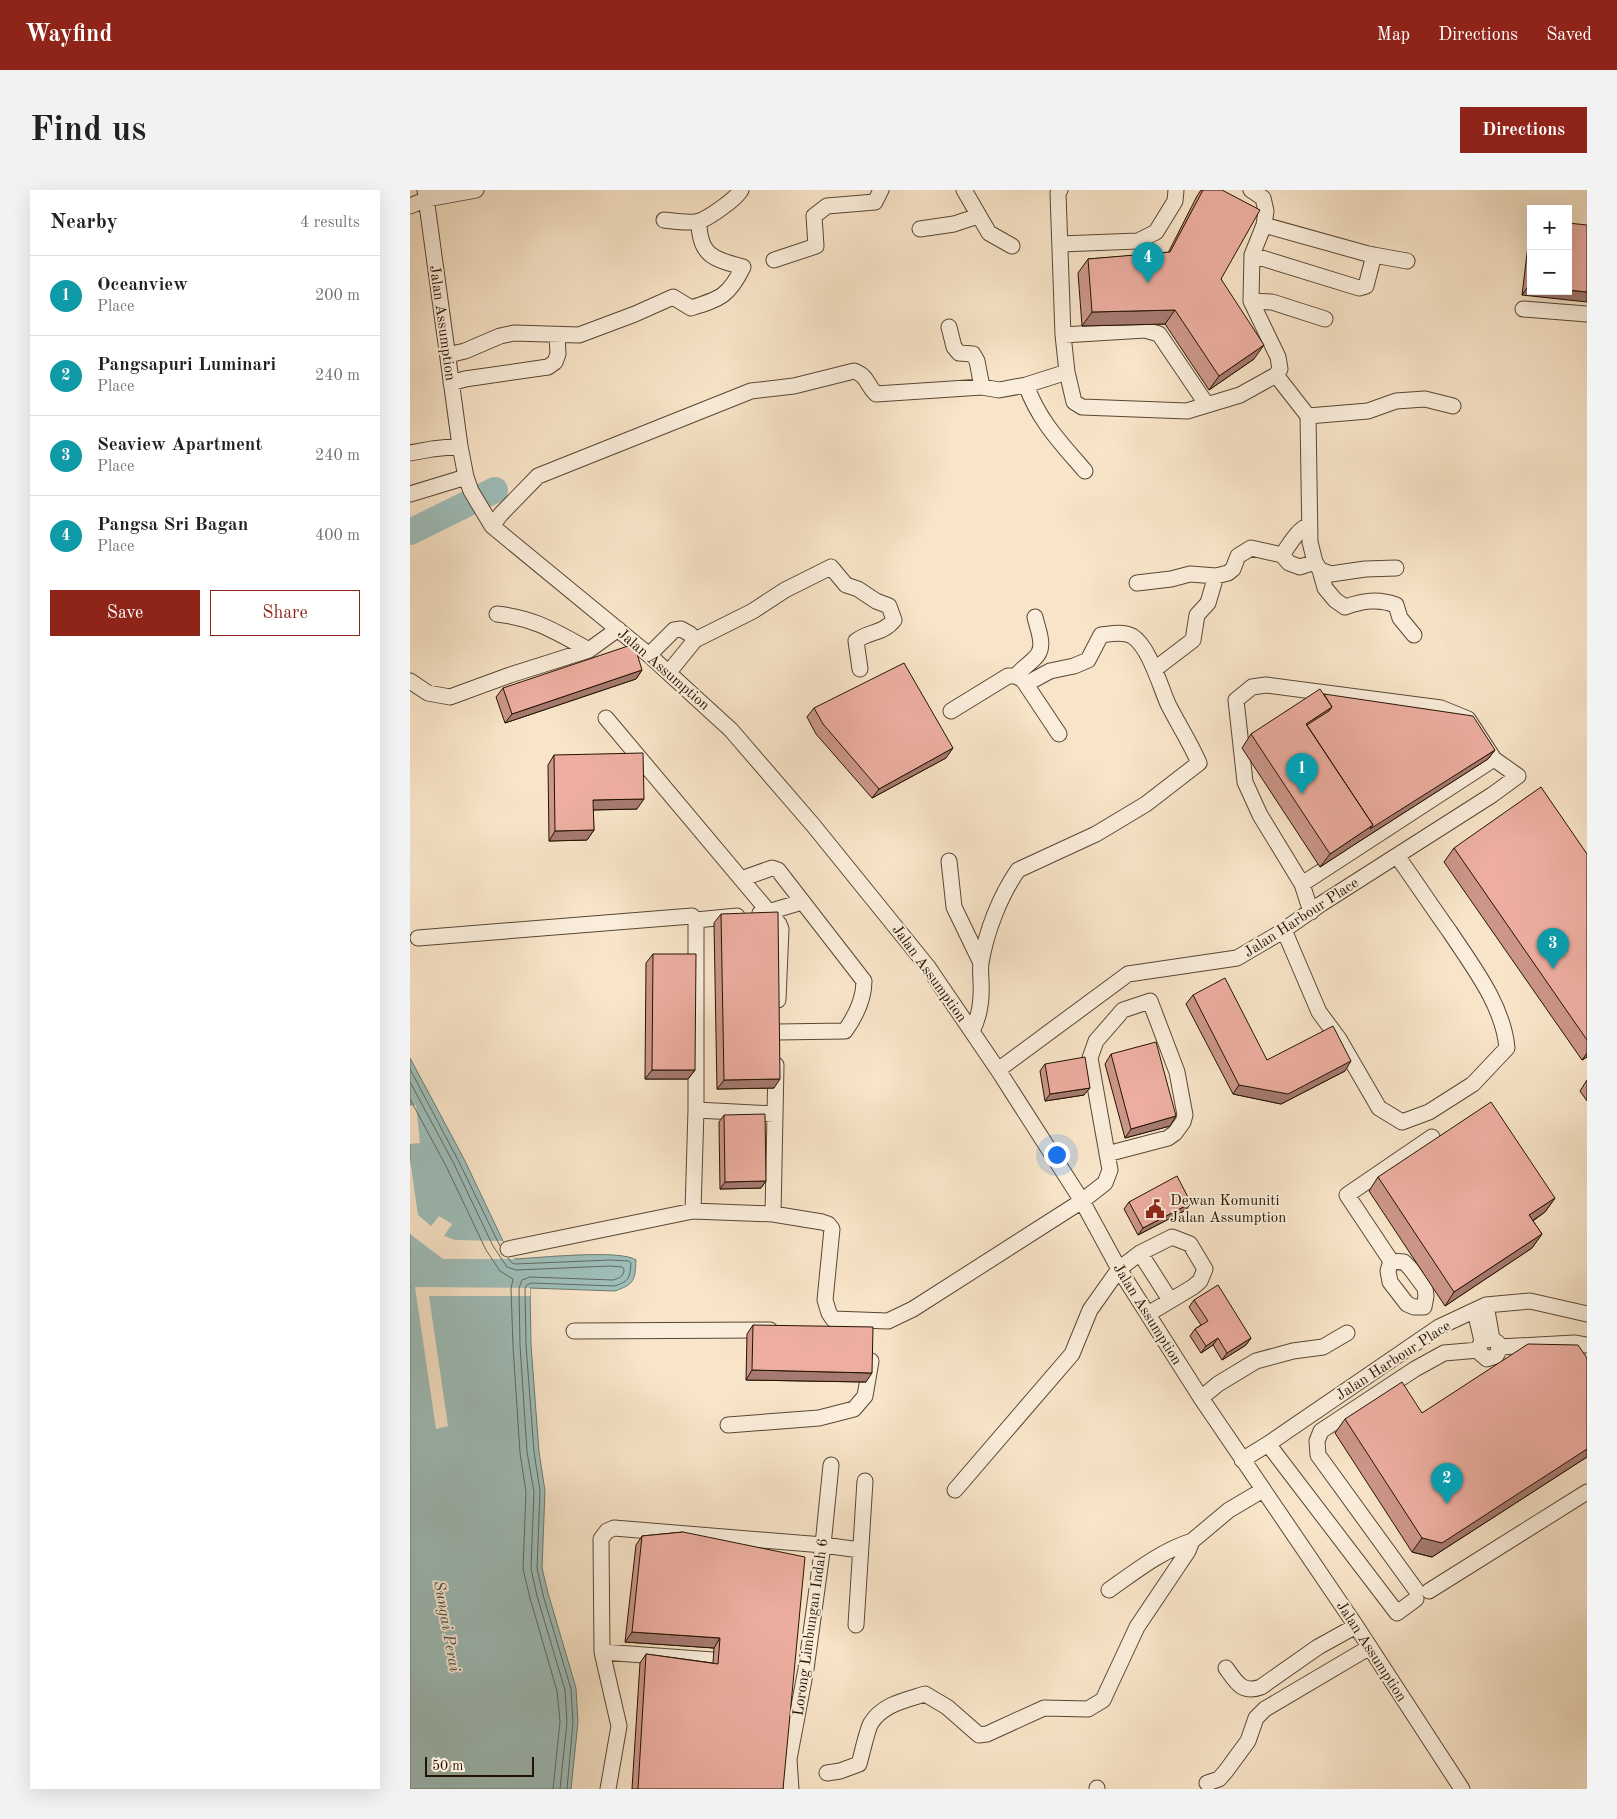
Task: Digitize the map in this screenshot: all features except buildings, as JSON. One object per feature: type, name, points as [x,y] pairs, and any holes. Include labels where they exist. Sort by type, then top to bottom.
[{"type":"street","points":[[410,206],[426,194],[476,190]]},
{"type":"street","points":[[664,220],[699,221],[739,194],[741,190]]},
{"type":"street","points":[[774,260],[816,246],[814,216],[827,206],[875,202],[882,190]]},
{"type":"street","points":[[964,190],[990,233],[1012,246]]},
{"type":"street","points":[[1060,190],[1058,193],[1062,335],[1067,372],[1074,402],[1082,407],[1187,410],[1240,395],[1280,370],[1278,357],[1251,301],[1252,254],[1264,225],[1266,211],[1263,198],[1251,190]]},
{"type":"street","points":[[1060,244],[1138,241],[1156,232],[1175,201],[1176,190]]},
{"type":"street","name":"Jalan Assumption","points":[[426,194],[448,355],[465,380],[460,446],[469,484],[492,526],[669,672],[731,730],[813,825],[928,966],[998,1070],[1082,1201],[1119,1269],[1200,1398],[1356,1626],[1462,1789]]},
{"type":"street","points":[[920,230],[954,224],[978,216]]},
{"type":"street","points":[[448,355],[465,352],[500,336],[514,333],[579,335],[635,314],[673,297],[691,308],[726,294],[743,267],[715,259],[705,248],[699,235],[699,221]]},
{"type":"street","points":[[1264,225],[1374,255],[1407,261]]},
{"type":"street","points":[[1252,254],[1359,288],[1366,286],[1374,255]]},
{"type":"street","points":[[1251,301],[1272,302],[1325,318]]},
{"type":"street","points":[[1523,309],[1587,314]]},
{"type":"street","points":[[949,327],[954,347],[959,353],[973,354],[978,360],[982,387]]},
{"type":"street","points":[[1062,335],[1145,330],[1159,334],[1207,405]]},
{"type":"street","points":[[465,380],[548,366],[555,362],[558,354],[557,335]]},
{"type":"street","points":[[492,526],[500,514],[538,476],[752,391],[794,386],[854,371],[862,374],[876,394],[982,387],[999,390],[1026,385],[1067,372]]},
{"type":"street","points":[[1276,374],[1308,416],[1310,542],[1325,588],[1344,607],[1363,601],[1385,601],[1396,604],[1400,618],[1414,635]]},
{"type":"street","points":[[1026,385],[1032,401],[1044,422],[1085,471]]},
{"type":"street","points":[[1308,416],[1368,411],[1396,401],[1424,399],[1453,406]]},
{"type":"street","points":[[410,453],[460,446]]},
{"type":"street","points":[[410,494],[469,484]]},
{"type":"street","points":[[1282,554],[1298,533],[1309,525]]},
{"type":"street","points":[[1137,583],[1171,579],[1190,574],[1216,576],[1228,573],[1233,569],[1238,556],[1251,548],[1282,554],[1289,563],[1300,567],[1317,566],[1331,574],[1365,569],[1396,568]]},
{"type":"street","points":[[669,672],[695,640],[753,611],[785,590],[831,567],[846,585],[858,589],[876,601],[889,606],[894,620],[888,628],[862,636],[856,641],[860,669]]},
{"type":"street","points":[[1155,669],[1193,640],[1197,615],[1208,603],[1216,576]]},
{"type":"street","points":[[497,614],[518,616],[534,621],[589,650]]},
{"type":"street","points":[[1021,680],[1040,651],[1041,644],[1036,617]]},
{"type":"street","points":[[410,681],[428,693],[450,696],[589,650],[618,629]]},
{"type":"street","points":[[649,655],[674,630],[681,629],[690,634],[695,640]]},
{"type":"street","points":[[951,711],[1008,676],[1021,680],[1074,666],[1088,660],[1101,635],[1116,633],[1131,636],[1155,669],[1168,704],[1190,742],[1199,763],[1138,809],[1096,834],[1018,870],[1010,880],[986,940],[981,963],[982,991],[979,1019],[972,1031]]},
{"type":"street","points":[[1021,680],[1059,734]]},
{"type":"street","points":[[1302,884],[1494,759],[1468,719],[1441,708],[1266,686],[1252,687],[1236,700],[1245,782],[1260,815],[1302,884],[1311,912]]},
{"type":"street","points":[[606,718],[779,924],[781,929],[773,1214]]},
{"type":"street","name":"Jalan Harbour Place","points":[[998,1070],[1128,974],[1237,958],[1284,930],[1492,795],[1518,776],[1494,759]]},
{"type":"street","points":[[1284,930],[1319,1012],[1339,1039],[1379,1108],[1402,1122],[1429,1112],[1472,1084],[1507,1048],[1506,1032],[1473,964],[1397,856]]},
{"type":"street","points":[[950,860],[954,907],[981,963]]},
{"type":"street","points":[[741,880],[772,868],[778,870],[864,981],[864,990],[858,1008],[845,1031],[777,1032]]},
{"type":"street","points":[[696,920],[768,912],[802,902]]},
{"type":"street","points":[[418,938],[692,916],[696,920],[696,1110],[693,1211]]},
{"type":"street","points":[[508,1249],[693,1211],[773,1214],[822,1222],[828,1224],[832,1229],[825,1300],[828,1323],[868,1326],[888,1321],[913,1309],[1082,1201],[1105,1183],[1110,1170],[1107,1154],[1090,1058],[1096,1041],[1123,1010],[1150,1001],[1177,1072],[1185,1115],[1183,1122],[1175,1133],[1168,1138],[1107,1154]]},
{"type":"street","points":[[696,1110],[775,1114]]},
{"type":"street","points":[[1424,1307],[1414,1307],[1407,1304],[1390,1282],[1388,1272],[1391,1262],[1347,1195],[1432,1137]]},
{"type":"street","points":[[955,1490],[1072,1354],[1090,1310],[1119,1269],[1140,1254],[1172,1236],[1190,1244],[1205,1269],[1200,1281],[1148,1314]]},
{"type":"street","points":[[1140,1254],[1170,1300]]},
{"type":"street","points":[[1391,1262],[1404,1262],[1425,1288],[1424,1307],[1439,1327]]},
{"type":"street","name":"Jalan Harbour Place","points":[[1242,1460],[1439,1327],[1481,1308],[1530,1301],[1587,1314]]},
{"type":"street","points":[[1481,1308],[1488,1344]]},
{"type":"street","points":[[574,1331],[786,1330]]},
{"type":"street","points":[[1200,1398],[1218,1384],[1256,1361],[1293,1351],[1323,1347],[1347,1333]]},
{"type":"street","points":[[1420,1593],[1318,1455],[1317,1441],[1321,1431],[1414,1369],[1444,1353],[1488,1344],[1580,1344],[1587,1362]]},
{"type":"street","points":[[728,1425],[819,1418],[854,1409],[864,1396],[872,1358],[871,1349]]},
{"type":"street","points":[[1268,1444],[1397,1613],[1420,1593],[1587,1492]]},
{"type":"street","name":"Lorong Limbungan Indah 6","points":[[791,1789],[789,1759],[806,1669],[823,1545],[831,1465]]},
{"type":"street","points":[[856,1625],[865,1481]]},
{"type":"street","points":[[1109,1590],[1154,1558],[1192,1541],[1229,1510],[1263,1490]]},
{"type":"street","points":[[608,1789],[619,1726],[602,1652],[601,1539],[607,1531],[614,1528],[823,1545],[860,1550]]},
{"type":"street","points":[[827,1773],[840,1771],[859,1764],[870,1724],[881,1711],[898,1702],[925,1694],[947,1707],[979,1735],[987,1734],[1044,1708],[1088,1709],[1103,1700],[1137,1627],[1188,1551],[1192,1541]]},
{"type":"street","points":[[1226,1668],[1234,1680],[1250,1691],[1260,1687],[1318,1648],[1356,1626]]},
{"type":"street","points":[[1208,1783],[1219,1779],[1226,1771],[1248,1741],[1256,1718],[1265,1709],[1370,1647]]},
{"type":"street","points":[[602,1652],[713,1660]]},
{"type":"street","points":[[788,1669],[806,1669]]},
{"type":"water","name":"Sungai Perai","points":[[410,1058],[464,1159],[503,1241],[515,1259],[614,1255],[636,1260],[633,1280],[627,1286],[615,1291],[530,1288],[531,1345],[539,1452],[545,1491],[542,1568],[576,1688],[578,1722],[571,1789],[410,1789]]},
{"type":"pier","points":[[416,1105],[420,1143],[410,1144],[410,1106]]},
{"type":"pier","points":[[410,1159],[418,1215],[431,1226],[439,1216],[452,1224],[444,1236],[455,1240],[503,1241],[515,1259],[443,1259],[410,1234]]},
{"type":"pier","points":[[415,1287],[530,1288],[530,1296],[429,1296],[448,1426],[436,1429]]},
{"type":"waterway","points":[[410,532],[495,490]]},
{"type":"place","name":"Pangsa Sri Bagan","points":[[1148,283]]},
{"type":"place","name":"Oceanview","points":[[1302,794]]},
{"type":"place","name":"Seaview Apartment","points":[[1553,969]]},
{"type":"place","name":"Dewan Komuniti Jalan Assumption","points":[[1155,1209]]},
{"type":"place","name":"Pangsapuri Luminari","points":[[1447,1504]]}]
